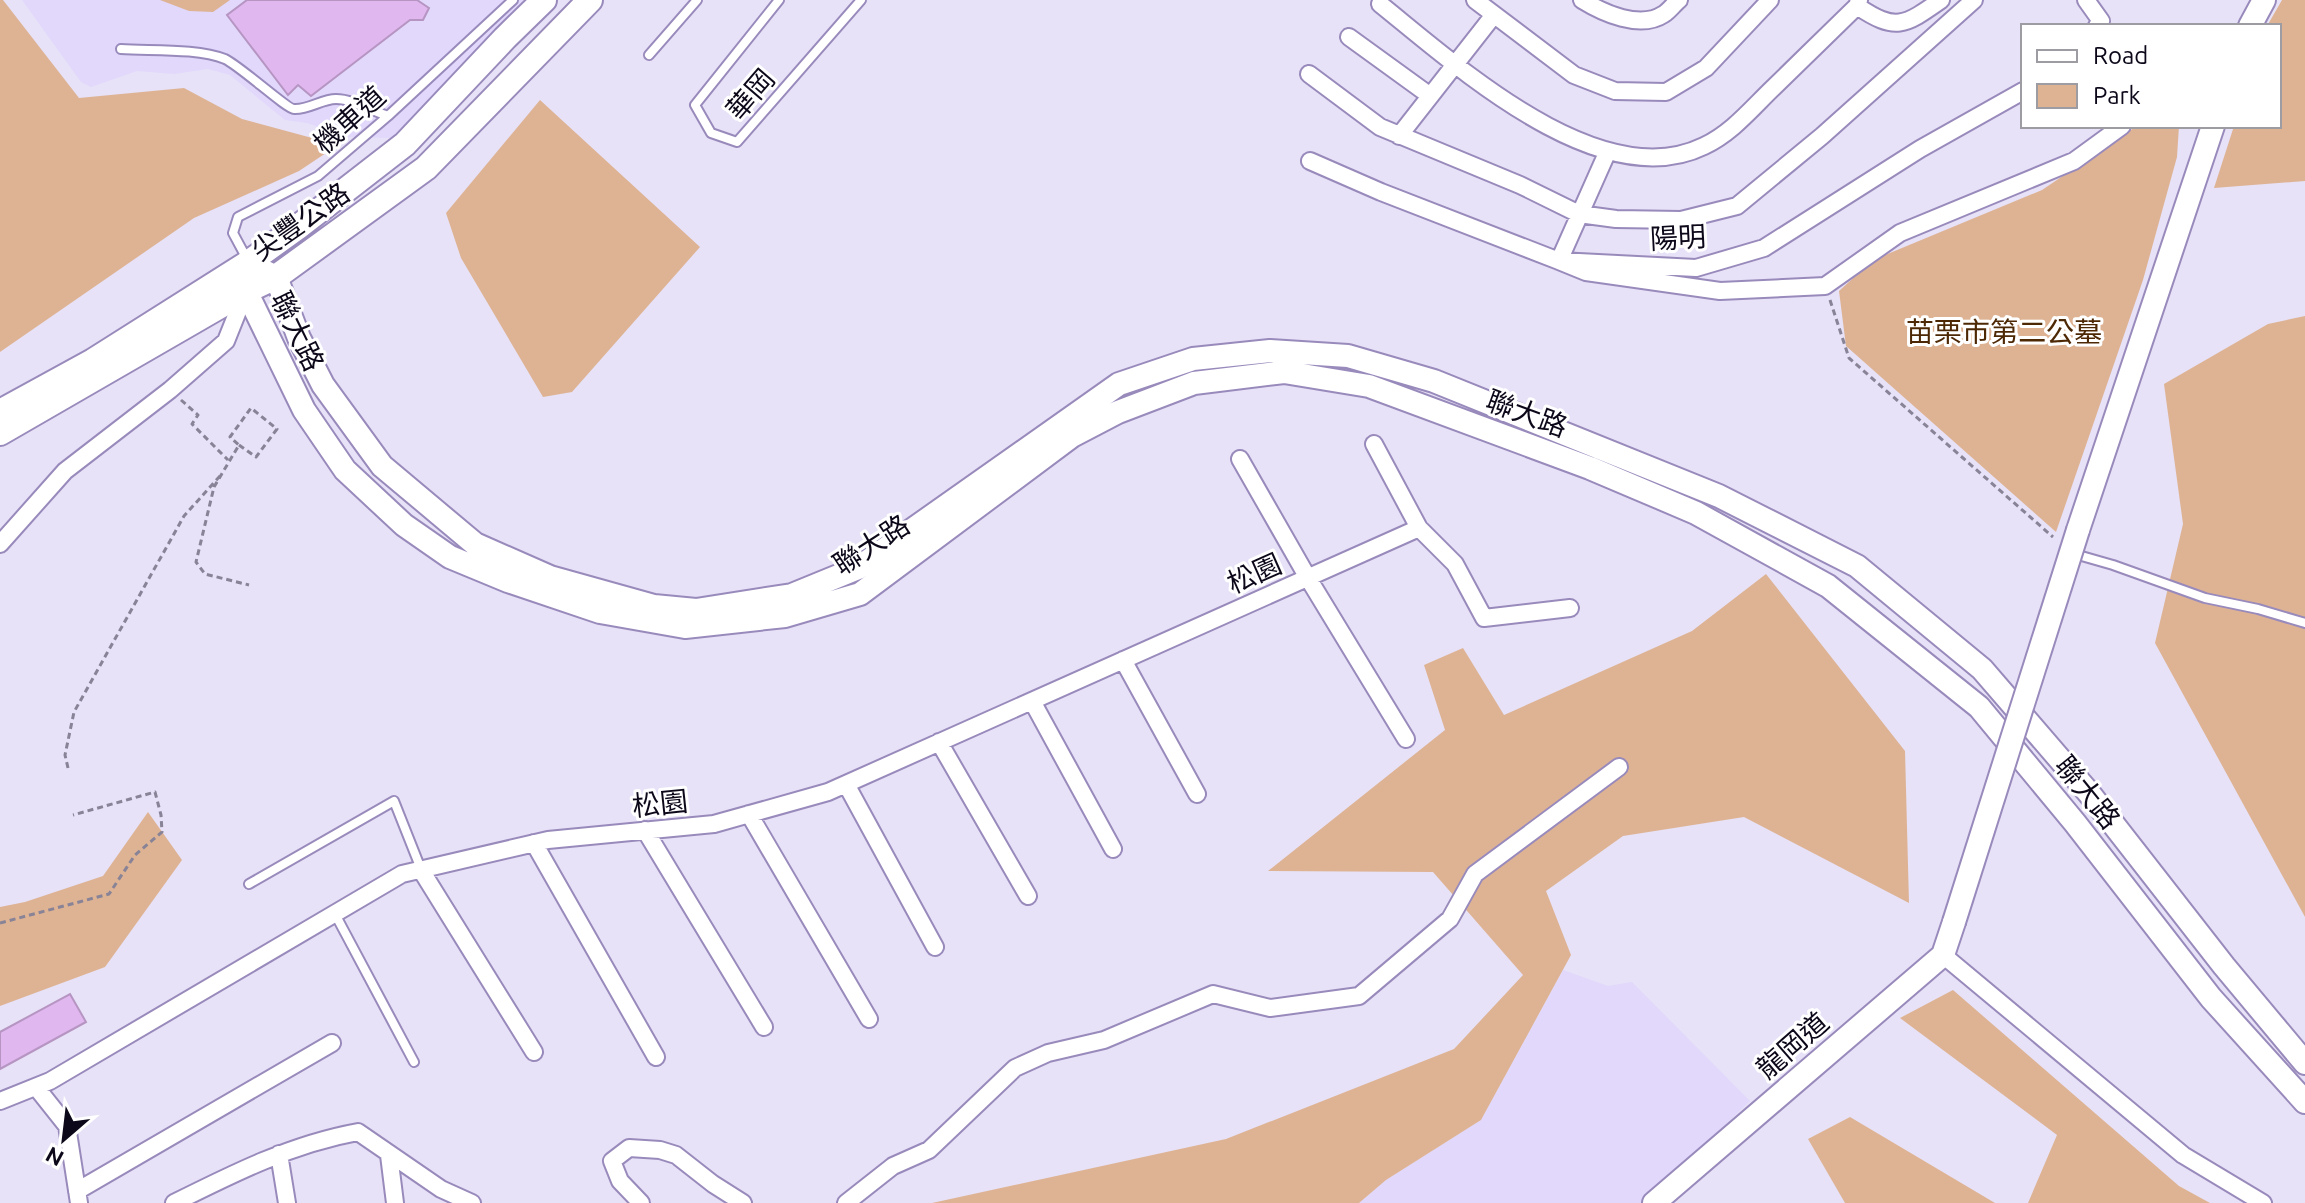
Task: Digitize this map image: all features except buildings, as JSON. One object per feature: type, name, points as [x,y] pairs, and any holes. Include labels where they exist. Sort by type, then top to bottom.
[{"type":"main road","name":"尖豐公路","points":[[0,412],[93,361],[248,263],[405,144],[544,0]]},
{"type":"main road","name":"尖豐公路","points":[[0,433],[246,291],[276,277],[426,168],[590,0]]},
{"type":"street","points":[[1475,0],[1574,75],[1615,91],[1666,92],[1706,68],[1770,0]]},
{"type":"street","points":[[1582,0],[1604,13],[1638,20],[1662,16],[1679,0]]},
{"type":"street","points":[[1380,4],[1483,87],[1580,142],[1607,153],[1669,158],[1704,146],[1732,128],[1858,3],[1883,23],[1913,20],[1941,0]]},
{"type":"street","name":"陽明","points":[[1309,74],[1380,127],[1520,185],[1579,214],[1616,219],[1681,220],[1737,206],[1822,136],[1974,0]]},
{"type":"street","points":[[2086,0],[2101,21],[2099,24]]},
{"type":"street","points":[[2251,24],[2265,2]]},
{"type":"street","points":[[1399,136],[1493,16]]},
{"type":"street","points":[[1349,37],[1429,95]]},
{"type":"street","name":"陽明","points":[[1310,161],[1559,261],[1696,268],[1764,248],[1920,149],[2021,92]]},
{"type":"street","points":[[1607,153],[1559,261],[1586,272],[1720,291],[1825,286],[1900,233],[2074,161],[2119,128]]},
{"type":"street","points":[[2212,128],[2078,530],[1943,955],[2183,1155],[2263,1203]]},
{"type":"street","name":"聯大路","points":[[2305,1063],[2224,966],[2089,793],[1982,669],[1857,566],[1719,496],[1593,458],[1369,386],[1284,372],[1194,383],[1118,412],[1072,436],[860,594],[785,616],[685,627],[600,612],[508,581],[450,557],[404,525],[345,470],[304,410],[246,291],[248,263],[276,277],[299,338],[323,385],[382,466],[475,544],[550,577],[654,606],[696,610],[792,595],[858,568],[1119,384],[1193,359],[1270,351],[1348,356],[1434,381],[1593,458],[1828,586],[1979,707],[2075,823],[2211,998],[2305,1102]]},
{"type":"street","points":[[0,544],[65,471],[170,390],[226,341],[246,291]]},
{"type":"street","points":[[1374,444],[1419,528],[1455,564],[1484,618],[1570,608]]},
{"type":"street","points":[[1240,459],[1406,739]]},
{"type":"street","name":"松園","points":[[0,1101],[50,1081],[402,874],[534,843],[714,824],[828,792],[1419,528]]},
{"type":"street","points":[[1123,660],[1197,794]]},
{"type":"street","points":[[1032,701],[1113,849]]},
{"type":"street","points":[[939,742],[1028,896]]},
{"type":"street","points":[[846,1203],[893,1166],[929,1150],[1015,1068],[1048,1053],[1104,1040],[1213,994],[1270,1008],[1359,996],[1450,919],[1475,874],[1619,767]]},
{"type":"street","points":[[846,784],[935,947]]},
{"type":"street","points":[[749,814],[869,1019]]},
{"type":"street","points":[[645,830],[764,1027]]},
{"type":"street","points":[[534,843],[656,1057]]},
{"type":"street","points":[[421,870],[534,1052]]},
{"type":"street","name":"龍岡道","points":[[1654,1203],[1943,955]]},
{"type":"street","points":[[36,1087],[67,1126],[78,1197],[332,1043]]},
{"type":"street","points":[[182,1201],[258,1161],[324,1138],[358,1132],[441,1189],[472,1203]]},
{"type":"street","points":[[641,1203],[620,1181],[612,1161],[629,1148],[660,1150],[676,1155],[743,1203]]},
{"type":"street","points":[[279,1154],[287,1203]]},
{"type":"street","points":[[389,1155],[395,1203]]},
{"type":"lane","name":"機車道","points":[[248,263],[233,233],[238,217],[318,176],[513,0]]},
{"type":"lane","points":[[649,55],[697,0]]},
{"type":"lane","name":"華岡","points":[[779,0],[695,105],[711,133],[737,142],[861,0]]},
{"type":"lane","points":[[121,49],[205,54],[225,59],[256,79],[288,107],[295,109],[333,99],[388,116]]},
{"type":"lane","points":[[2071,553],[2205,598],[2305,623]]},
{"type":"lane","points":[[249,884],[394,801],[421,870]]},
{"type":"lane","points":[[335,914],[414,1062]]},
{"type":"path","points":[[1825,286],[1849,358],[2071,553]]},
{"type":"path","points":[[170,390],[198,415],[192,424],[228,460]]},
{"type":"path","points":[[251,408],[277,429],[256,457],[239,445],[230,437],[251,408]]},
{"type":"path","points":[[239,445],[214,487],[196,562],[205,574],[249,585]]},
{"type":"path","points":[[68,768],[65,755],[74,712],[184,516],[220,476]]},
{"type":"path","points":[[0,923],[109,894],[135,855],[162,832],[155,792],[73,815]]},
{"type":"shaded area","points":[[22,0],[527,0],[392,138],[348,137],[307,123],[285,120],[230,75],[208,69],[174,74],[137,71],[91,87],[81,82]]},
{"type":"shaded area","points":[[1563,970],[1608,986],[1632,982],[1750,1101],[1644,1203],[1359,1203],[1386,1180],[1481,1120]]},
{"type":"green space","points":[[0,0],[79,98],[184,88],[242,119],[338,145],[299,171],[194,218],[0,352]]},
{"type":"green space","points":[[160,0],[230,0],[213,12],[189,11]]},
{"type":"green space","points":[[2282,0],[2305,0],[2305,181],[2214,188],[2233,128],[2281,128],[2281,24],[2268,24]]},
{"type":"green space","points":[[540,100],[700,247],[572,392],[543,397],[461,258],[446,213]]},
{"type":"green space","name":"苗栗市第二公墓","points":[[2134,128],[2179,128],[2177,157],[2143,280],[2056,532],[1846,346],[1839,291],[1873,260],[2042,190]]},
{"type":"green space","points":[[2305,316],[2305,917],[2155,643],[2183,524],[2164,384],[2268,324]]},
{"type":"green space","points":[[1766,574],[1905,751],[1909,903],[1744,817],[1623,836],[1546,891],[1571,955],[1481,1120],[1386,1180],[1359,1203],[932,1203],[1226,1139],[1454,1049],[1523,975],[1433,872],[1268,871],[1445,730],[1424,665],[1463,648],[1504,715],[1692,631]]},
{"type":"green space","points":[[148,812],[182,860],[105,967],[0,1006],[0,907],[25,902],[103,876]]},
{"type":"green space","points":[[1953,990],[2179,1186],[2210,1203],[2028,1203],[2057,1135],[1900,1018]]},
{"type":"green space","points":[[1850,1117],[1995,1203],[1845,1203],[1808,1139]]}]
